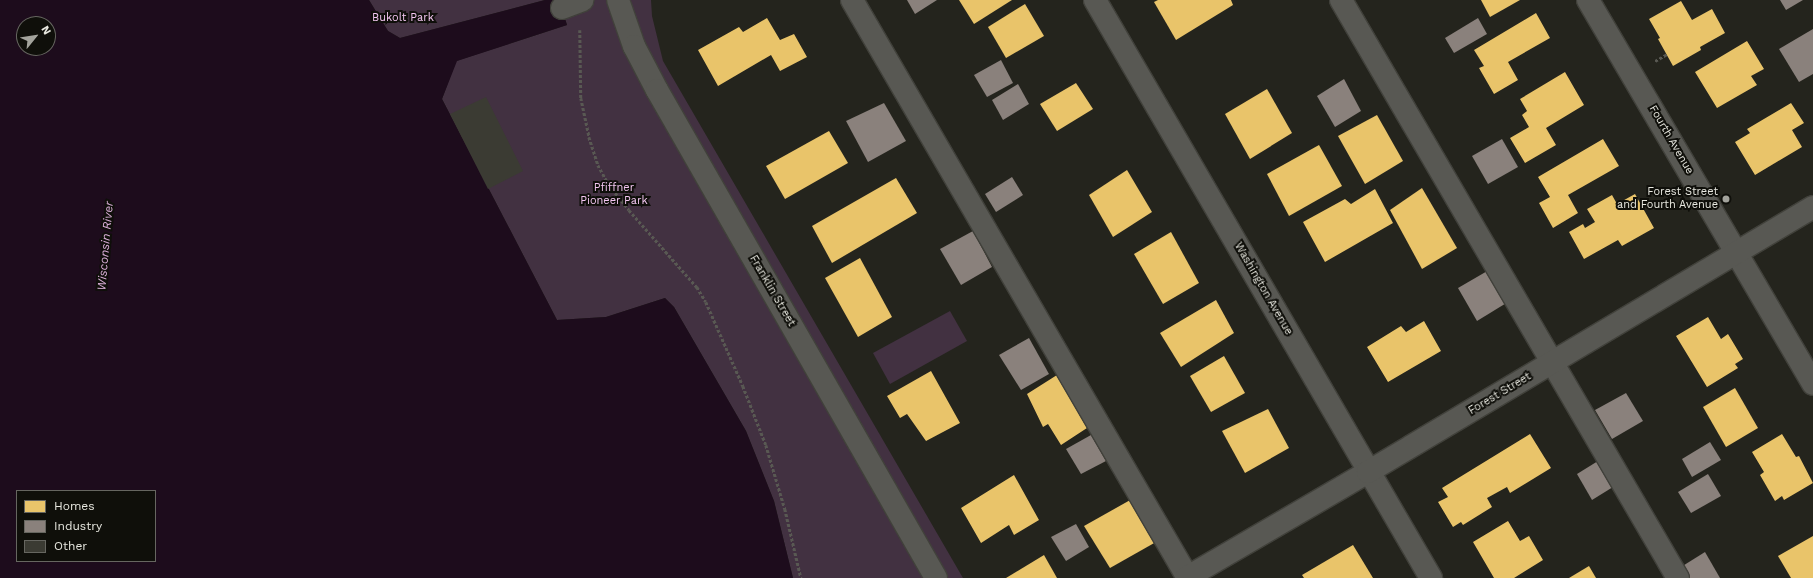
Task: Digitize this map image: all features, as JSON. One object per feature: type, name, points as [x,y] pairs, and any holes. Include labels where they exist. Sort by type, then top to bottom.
[{"type":"street","name":"Franklin Street","points":[[618,0],[634,46],[657,90],[936,578]]},
{"type":"street","points":[[852,0],[1187,578]]},
{"type":"street","name":"Washington Avenue","points":[[1095,0],[1431,578]]},
{"type":"street","points":[[1341,0],[1678,578]]},
{"type":"street","name":"Fourth Avenue","points":[[1588,0],[1813,384]]},
{"type":"street","name":"Forest Street","points":[[1187,578],[1552,363],[1736,251],[1813,207]]},
{"type":"path","points":[[573,4],[581,36],[581,98],[588,137],[598,165],[609,185],[697,287],[706,302],[743,386],[766,445],[785,508],[801,578]]},
{"type":"path","points":[[1654,61],[1667,54]]},
{"type":"green space","name":"Bukolt Park","points":[[369,0],[545,0],[400,38],[388,31]]},
{"type":"green space","name":"Pfiffner Pioneer Park","points":[[559,0],[651,0],[652,16],[663,61],[963,578],[793,578],[774,501],[746,431],[674,307],[665,298],[606,317],[557,320],[442,99],[456,61],[567,25]]},
{"type":"green space","points":[[950,311],[967,341],[890,384],[873,353]]},
{"type":"water","name":"Wisconsin River","points":[[0,0],[369,0],[388,31],[400,38],[545,0],[559,0],[567,25],[457,61],[442,99],[557,320],[606,317],[665,298],[674,307],[746,431],[774,501],[793,578],[0,578]]},
{"type":"building: Homes","points":[[959,0],[1012,0],[974,24]]},
{"type":"building: Homes","points":[[1158,0],[1231,0],[1233,5],[1176,40],[1154,2]]},
{"type":"building: Homes","points":[[1481,0],[1520,0],[1490,17]]},
{"type":"building: Homes","points":[[1681,1],[1692,20],[1712,9],[1725,33],[1700,47],[1701,50],[1673,66],[1649,19]]},
{"type":"building: Homes","points":[[1025,4],[1044,36],[1006,58],[988,27]]},
{"type":"building: Homes","points":[[1536,13],[1550,38],[1508,62],[1518,80],[1494,94],[1479,68],[1484,66],[1474,50]]},
{"type":"building: Homes","points":[[767,18],[780,40],[794,34],[807,57],[780,71],[771,55],[718,86],[698,50],[739,27],[743,32]]},
{"type":"building: Homes","points":[[1747,41],[1764,69],[1751,76],[1757,85],[1717,108],[1695,72]]},
{"type":"building: Homes","points":[[1565,72],[1584,105],[1546,128],[1556,145],[1525,163],[1510,138],[1529,127],[1522,115],[1527,111],[1520,99]]},
{"type":"building: Homes","points":[[1076,83],[1093,109],[1057,131],[1040,104]]},
{"type":"building: Homes","points":[[1267,89],[1292,133],[1250,159],[1225,114]]},
{"type":"building: Homes","points":[[1791,103],[1804,123],[1792,130],[1802,147],[1755,175],[1735,142],[1750,133],[1747,129]]},
{"type":"building: Homes","points":[[1377,115],[1403,161],[1365,184],[1338,136]]},
{"type":"building: Homes","points":[[829,131],[848,163],[785,199],[766,166]]},
{"type":"building: Homes","points":[[1603,139],[1619,166],[1568,195],[1578,213],[1553,228],[1539,203],[1550,197],[1538,177]]},
{"type":"building: Homes","points":[[1319,145],[1342,186],[1289,216],[1267,174]]},
{"type":"building: Homes","points":[[1127,170],[1152,212],[1113,237],[1089,195]]},
{"type":"building: Homes","points":[[896,178],[917,213],[832,263],[812,226]]},
{"type":"building: Homes","points":[[1422,188],[1457,248],[1422,269],[1390,210]]},
{"type":"building: Homes","points":[[1375,189],[1393,223],[1325,262],[1303,222],[1345,199],[1351,204]]},
{"type":"building: Homes","points":[[1635,194],[1654,228],[1622,246],[1618,240],[1584,259],[1569,232],[1583,224],[1585,228],[1595,222],[1587,209],[1612,195],[1617,204]]},
{"type":"building: Homes","points":[[1171,232],[1199,283],[1163,304],[1134,254]]},
{"type":"building: Homes","points":[[860,258],[892,317],[858,337],[825,278]]},
{"type":"building: Homes","points":[[1216,300],[1234,333],[1181,367],[1160,333]]},
{"type":"building: Homes","points":[[1708,317],[1721,339],[1728,334],[1743,359],[1735,364],[1738,368],[1707,387],[1676,336]]},
{"type":"building: Homes","points":[[1424,321],[1441,351],[1388,382],[1367,347],[1401,326],[1406,332]]},
{"type":"building: Homes","points":[[1224,356],[1245,393],[1211,412],[1190,376]]},
{"type":"building: Homes","points":[[931,371],[960,423],[926,441],[907,414],[900,418],[887,396]]},
{"type":"building: Homes","points":[[1057,375],[1087,428],[1061,445],[1048,424],[1043,427],[1027,394]]},
{"type":"building: Homes","points":[[1735,388],[1758,428],[1726,447],[1703,407]]},
{"type":"building: Homes","points":[[1268,409],[1289,448],[1245,473],[1222,431]]},
{"type":"building: Homes","points":[[1530,434],[1551,468],[1510,493],[1507,487],[1487,498],[1492,507],[1463,525],[1461,522],[1453,527],[1438,502],[1448,497],[1442,488]]},
{"type":"building: Homes","points":[[1782,434],[1796,457],[1799,456],[1813,483],[1784,500],[1782,496],[1775,501],[1760,475],[1764,472],[1752,452]]},
{"type":"building: Homes","points":[[1014,475],[1039,520],[1014,535],[1009,525],[981,543],[961,508]]},
{"type":"building: Homes","points":[[1132,499],[1156,542],[1110,568],[1084,526]]},
{"type":"building: Homes","points":[[1508,521],[1520,541],[1529,536],[1543,560],[1514,578],[1494,578],[1473,542]]},
{"type":"building: Homes","points":[[1813,536],[1813,578],[1791,578],[1778,556]]},
{"type":"building: Homes","points":[[1353,545],[1373,578],[1304,578],[1302,575]]},
{"type":"building: Homes","points":[[1044,555],[1057,578],[1006,578]]},
{"type":"building: Homes","points":[[1589,566],[1596,578],[1569,578]]},
{"type":"building: Industry","points":[[907,0],[937,0],[915,14]]},
{"type":"building: Industry","points":[[1780,0],[1803,0],[1786,10]]},
{"type":"building: Industry","points":[[1478,18],[1487,34],[1454,53],[1445,38]]},
{"type":"building: Industry","points":[[1813,29],[1813,74],[1799,82],[1779,49]]},
{"type":"building: Industry","points":[[1001,60],[1013,83],[987,97],[974,75]]},
{"type":"building: Industry","points":[[1344,79],[1361,111],[1335,127],[1317,96]]},
{"type":"building: Industry","points":[[1018,84],[1029,104],[1003,120],[992,100]]},
{"type":"building: Industry","points":[[884,103],[906,141],[868,162],[846,121]]},
{"type":"building: Industry","points":[[1502,139],[1518,167],[1488,184],[1472,156]]},
{"type":"building: Industry","points":[[1012,177],[1023,195],[996,212],[985,194]]},
{"type":"building: Industry","points":[[973,231],[992,267],[961,285],[940,249]]},
{"type":"building: Industry","points":[[1489,270],[1508,302],[1477,321],[1458,288]]},
{"type":"building: Industry","points":[[1029,338],[1049,374],[1021,390],[999,355]]},
{"type":"building: Industry","points":[[1626,393],[1643,421],[1612,439],[1595,410]]},
{"type":"building: Industry","points":[[1091,435],[1106,461],[1081,474],[1066,449]]},
{"type":"building: Industry","points":[[1710,442],[1721,460],[1692,477],[1682,459]]},
{"type":"building: Industry","points":[[1598,461],[1613,487],[1592,500],[1577,474]]},
{"type":"building: Industry","points":[[1708,474],[1721,496],[1691,513],[1678,492]]},
{"type":"building: Industry","points":[[1076,524],[1089,547],[1066,561],[1051,537]]},
{"type":"building: Industry","points":[[1705,552],[1720,578],[1687,578],[1681,567]]},
{"type":"building: Other","points":[[486,97],[523,171],[488,189],[450,114]]},
{"type":"place","name":"Forest Street and Fourth Avenue","points":[[1726,199]]}]
